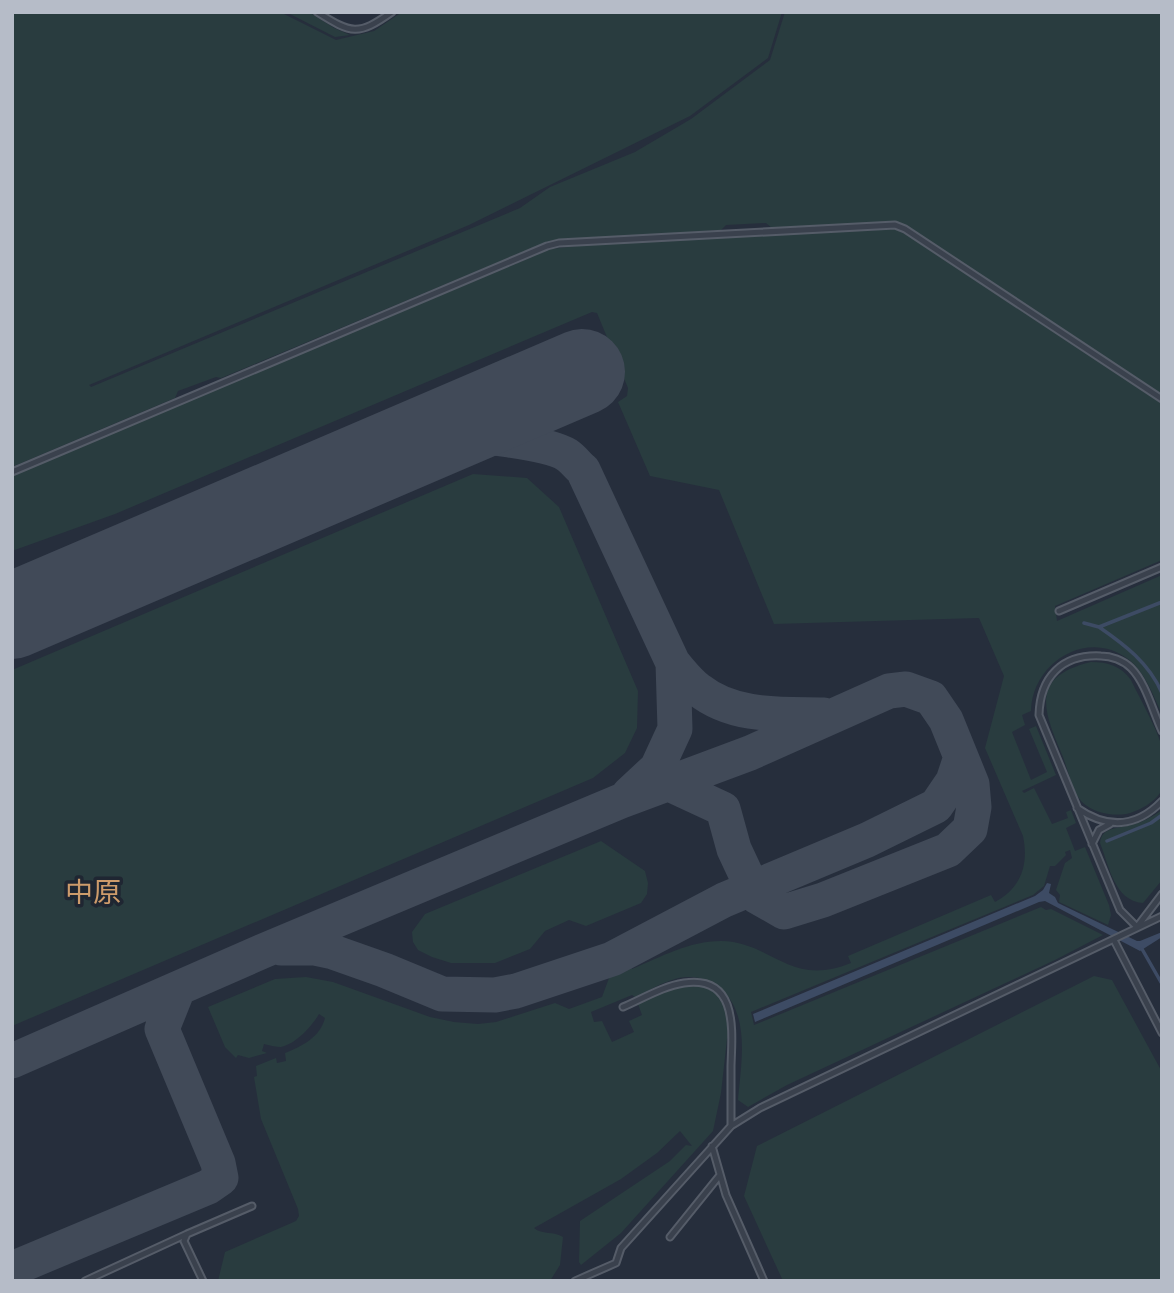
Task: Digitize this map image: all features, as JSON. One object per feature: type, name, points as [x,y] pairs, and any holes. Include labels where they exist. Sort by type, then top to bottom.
[{"type":"lane","points":[[317,12],[341,27],[356,30],[373,26],[393,12]]},
{"type":"lane","points":[[12,472],[462,281],[559,243],[895,225],[905,229],[1162,399]]},
{"type":"lane","points":[[1059,611],[1162,567]]},
{"type":"lane","points":[[1137,927],[1120,910],[1091,844],[1039,715],[1040,698],[1053,673],[1077,657],[1106,656],[1130,667],[1139,680],[1162,731]]},
{"type":"lane","points":[[1091,844],[1098,830],[1142,816],[1162,801]]},
{"type":"lane","points":[[1077,808],[1093,819],[1110,824]]},
{"type":"lane","points":[[1137,927],[1162,894]]},
{"type":"lane","points":[[575,1281],[616,1263],[621,1248],[731,1126],[785,1094],[1162,916]]},
{"type":"lane","points":[[1114,940],[1162,1033]]},
{"type":"lane","points":[[623,1007],[661,990],[685,983],[708,984],[723,996],[733,1020],[731,1126]]},
{"type":"lane","points":[[712,1146],[726,1195],[764,1281]]},
{"type":"lane","points":[[670,1237],[720,1175]]},
{"type":"lane","points":[[85,1281],[253,1206]]},
{"type":"lane","points":[[187,1234],[184,1241],[203,1281]]},
{"type":"shaded area","points":[[12,12],[280,12],[336,40],[374,31],[402,12],[782,12],[768,58],[690,116],[469,225],[89,385],[91,387],[520,208],[550,187],[635,152],[691,119],[770,60],[785,12],[1162,12],[1162,396],[904,225],[896,222],[772,228],[766,223],[726,225],[721,230],[549,241],[221,378],[216,377],[178,391],[175,398],[12,467]]},
{"type":"shaded area","points":[[286,12],[309,12],[350,35],[335,37]]},
{"type":"shaded area","points":[[895,229],[1162,404],[1162,560],[1055,606],[1057,621],[1162,575],[1162,714],[1144,677],[1134,664],[1112,650],[1096,647],[1064,655],[1051,665],[1034,694],[1031,711],[1022,715],[1025,725],[1012,732],[1031,780],[1047,772],[1029,729],[1036,726],[1056,775],[1022,791],[1024,793],[1034,788],[1052,824],[1068,818],[1066,812],[1071,810],[1076,823],[1066,828],[1075,851],[1085,847],[1109,905],[1111,915],[1108,925],[1059,902],[1060,895],[1056,890],[1065,863],[1072,858],[1070,850],[1065,852],[1066,855],[1055,866],[1050,866],[1044,886],[1033,895],[751,1012],[754,1025],[1041,907],[1051,909],[1103,935],[787,1085],[748,1107],[738,1100],[742,1054],[740,1023],[735,1008],[716,985],[691,977],[680,978],[591,1012],[594,1022],[602,1021],[612,1042],[634,1032],[629,1021],[642,1015],[638,1004],[678,986],[699,985],[723,1002],[730,1019],[730,1038],[727,1039],[721,1093],[713,1131],[621,1233],[581,1265],[580,1221],[670,1161],[686,1145],[692,1146],[680,1131],[657,1153],[621,1179],[534,1228],[563,1237],[560,1265],[550,1281],[218,1281],[225,1252],[296,1221],[299,1216],[261,1119],[254,1077],[257,1076],[256,1066],[276,1058],[277,1063],[286,1061],[285,1053],[310,1040],[323,1025],[325,1018],[319,1014],[303,1034],[287,1045],[279,1047],[264,1044],[262,1051],[267,1053],[249,1058],[238,1055],[236,1058],[225,1047],[208,1007],[275,979],[306,977],[333,982],[430,1017],[478,1024],[496,1022],[555,1003],[569,1009],[602,997],[612,970],[630,963],[632,969],[675,950],[709,942],[739,943],[782,962],[812,970],[830,969],[851,963],[848,956],[991,895],[995,902],[1017,883],[1024,866],[1023,836],[985,748],[1004,676],[979,618],[774,624],[719,490],[650,476],[618,402],[627,396],[628,388],[597,313],[592,312],[115,514],[12,551],[12,475],[551,249]]},
{"type":"shaded area","points":[[473,474],[527,478],[559,507],[638,691],[637,728],[625,753],[593,778],[12,1026],[12,670]]},
{"type":"shaded area","points":[[1091,662],[1114,666],[1127,675],[1153,724],[1162,748],[1161,791],[1146,806],[1126,814],[1102,813],[1081,801],[1050,725],[1046,698],[1049,687],[1057,677]]},
{"type":"shaded area","points":[[1162,810],[1162,880],[1143,903],[1133,901],[1125,896],[1114,880],[1100,843],[1101,838],[1111,829],[1140,822]]},
{"type":"shaded area","points":[[601,841],[645,871],[647,894],[641,903],[586,926],[569,920],[545,931],[530,949],[495,963],[451,963],[418,950],[413,942],[412,932],[425,914]]},
{"type":"shaded area","points":[[1094,976],[1112,980],[1162,1072],[1162,1281],[783,1281],[744,1196],[757,1146]]},
{"type":"water","points":[[1047,883],[1051,884],[1049,893],[1058,903],[1137,941],[1162,932],[1162,937],[1140,951],[1045,901],[1039,902],[755,1022],[753,1014],[1035,896]]},
{"type":"waterway","points":[[1084,623],[1099,627],[1162,602]]},
{"type":"waterway","points":[[1099,627],[1143,664],[1162,693]]},
{"type":"waterway","points":[[1107,841],[1151,823],[1162,815]]},
{"type":"waterway","points":[[1142,949],[1162,984]]},
{"type":"taxiway","points":[[439,433],[542,446],[567,455],[583,470],[673,663],[675,729],[657,768],[629,794]]},
{"type":"taxiway","points":[[673,663],[695,687],[728,706],[759,713],[824,715]]},
{"type":"taxiway","points":[[12,1061],[263,951],[621,801],[750,753],[889,691],[906,689],[931,698],[946,720],[972,784],[974,807],[970,829],[948,850],[823,900],[784,912],[756,896],[734,849],[723,809],[667,783]]},
{"type":"taxiway","points":[[281,948],[314,948],[333,952],[442,994],[495,995],[516,991],[612,959],[724,900],[867,840],[936,806],[953,781],[961,757]]},
{"type":"taxiway","points":[[12,1269],[208,1187],[221,1178],[218,1163],[162,1029],[178,989]]},
{"type":"runway","points":[[12,616],[582,372]]},
{"type":"district","name":"中原","points":[[93,895]]}]
